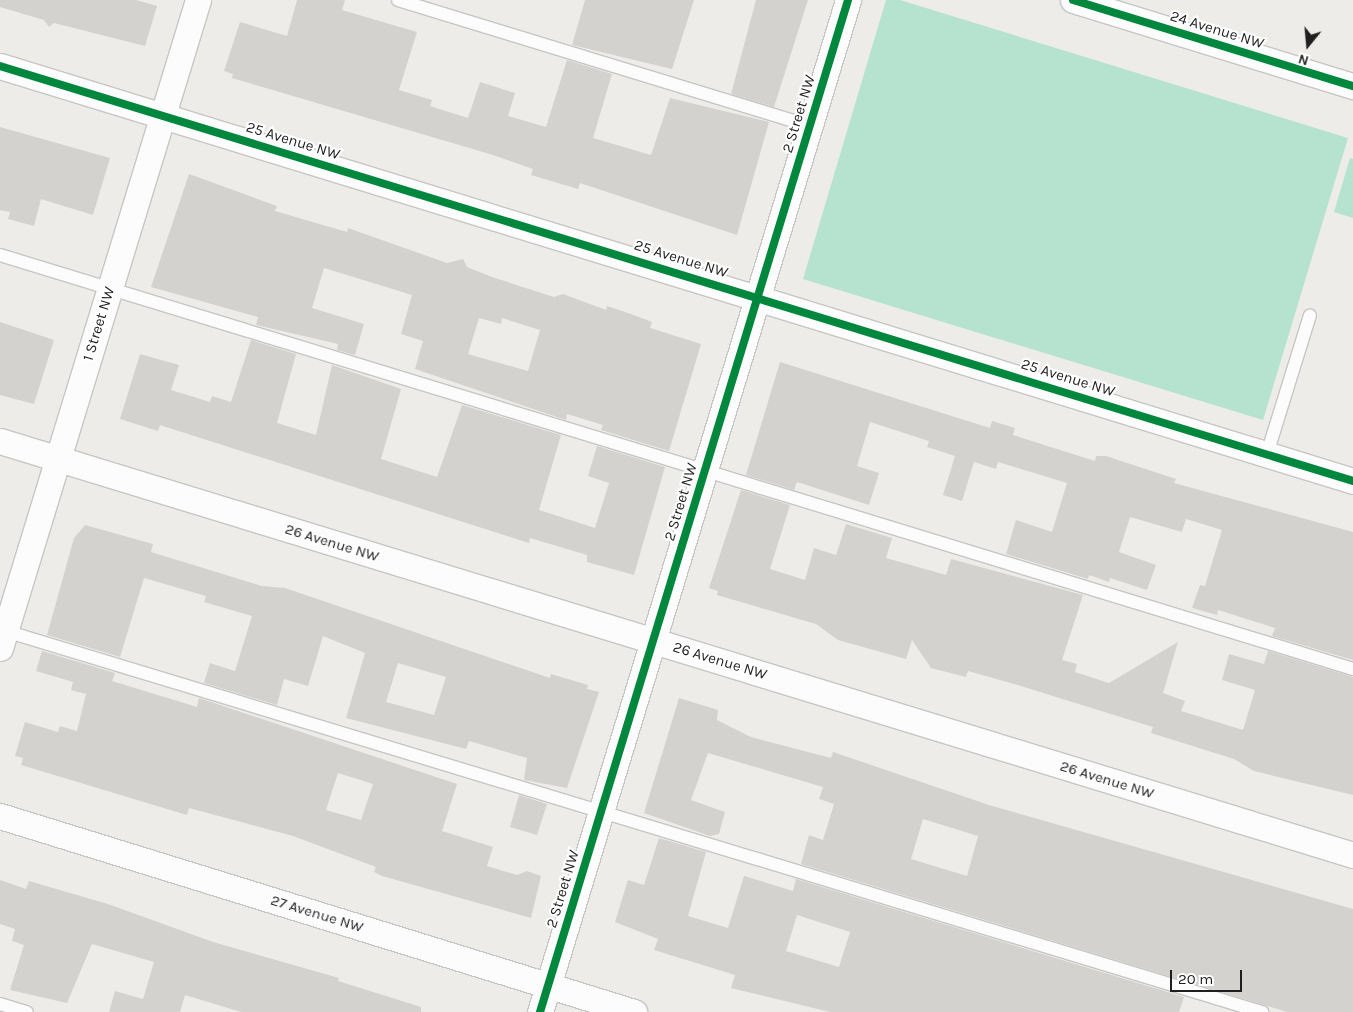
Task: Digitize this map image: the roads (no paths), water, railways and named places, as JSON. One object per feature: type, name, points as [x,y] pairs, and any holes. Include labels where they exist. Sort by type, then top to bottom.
[{"type":"street","name":"1 Street NW","points":[[2,636],[198,0]]},
{"type":"street","name":"2 Street NW","points":[[540,1012],[848,0]]},
{"type":"street","name":"24 Avenue NW","points":[[1073,0],[1353,86]]},
{"type":"street","name":"25 Avenue NW","points":[[0,66],[1353,481]]},
{"type":"street","name":"26 Avenue NW","points":[[0,441],[1353,855]]},
{"type":"street","name":"27 Avenue NW","points":[[0,816],[634,1012]]},
{"type":"lane","points":[[398,0],[810,126]]},
{"type":"lane","points":[[0,255],[705,469],[1353,670]]},
{"type":"lane","points":[[1267,454],[1310,315]]},
{"type":"lane","points":[[2,636],[601,811],[1262,1012]]},
{"type":"lane","points":[[0,1004],[27,1012]]}]
